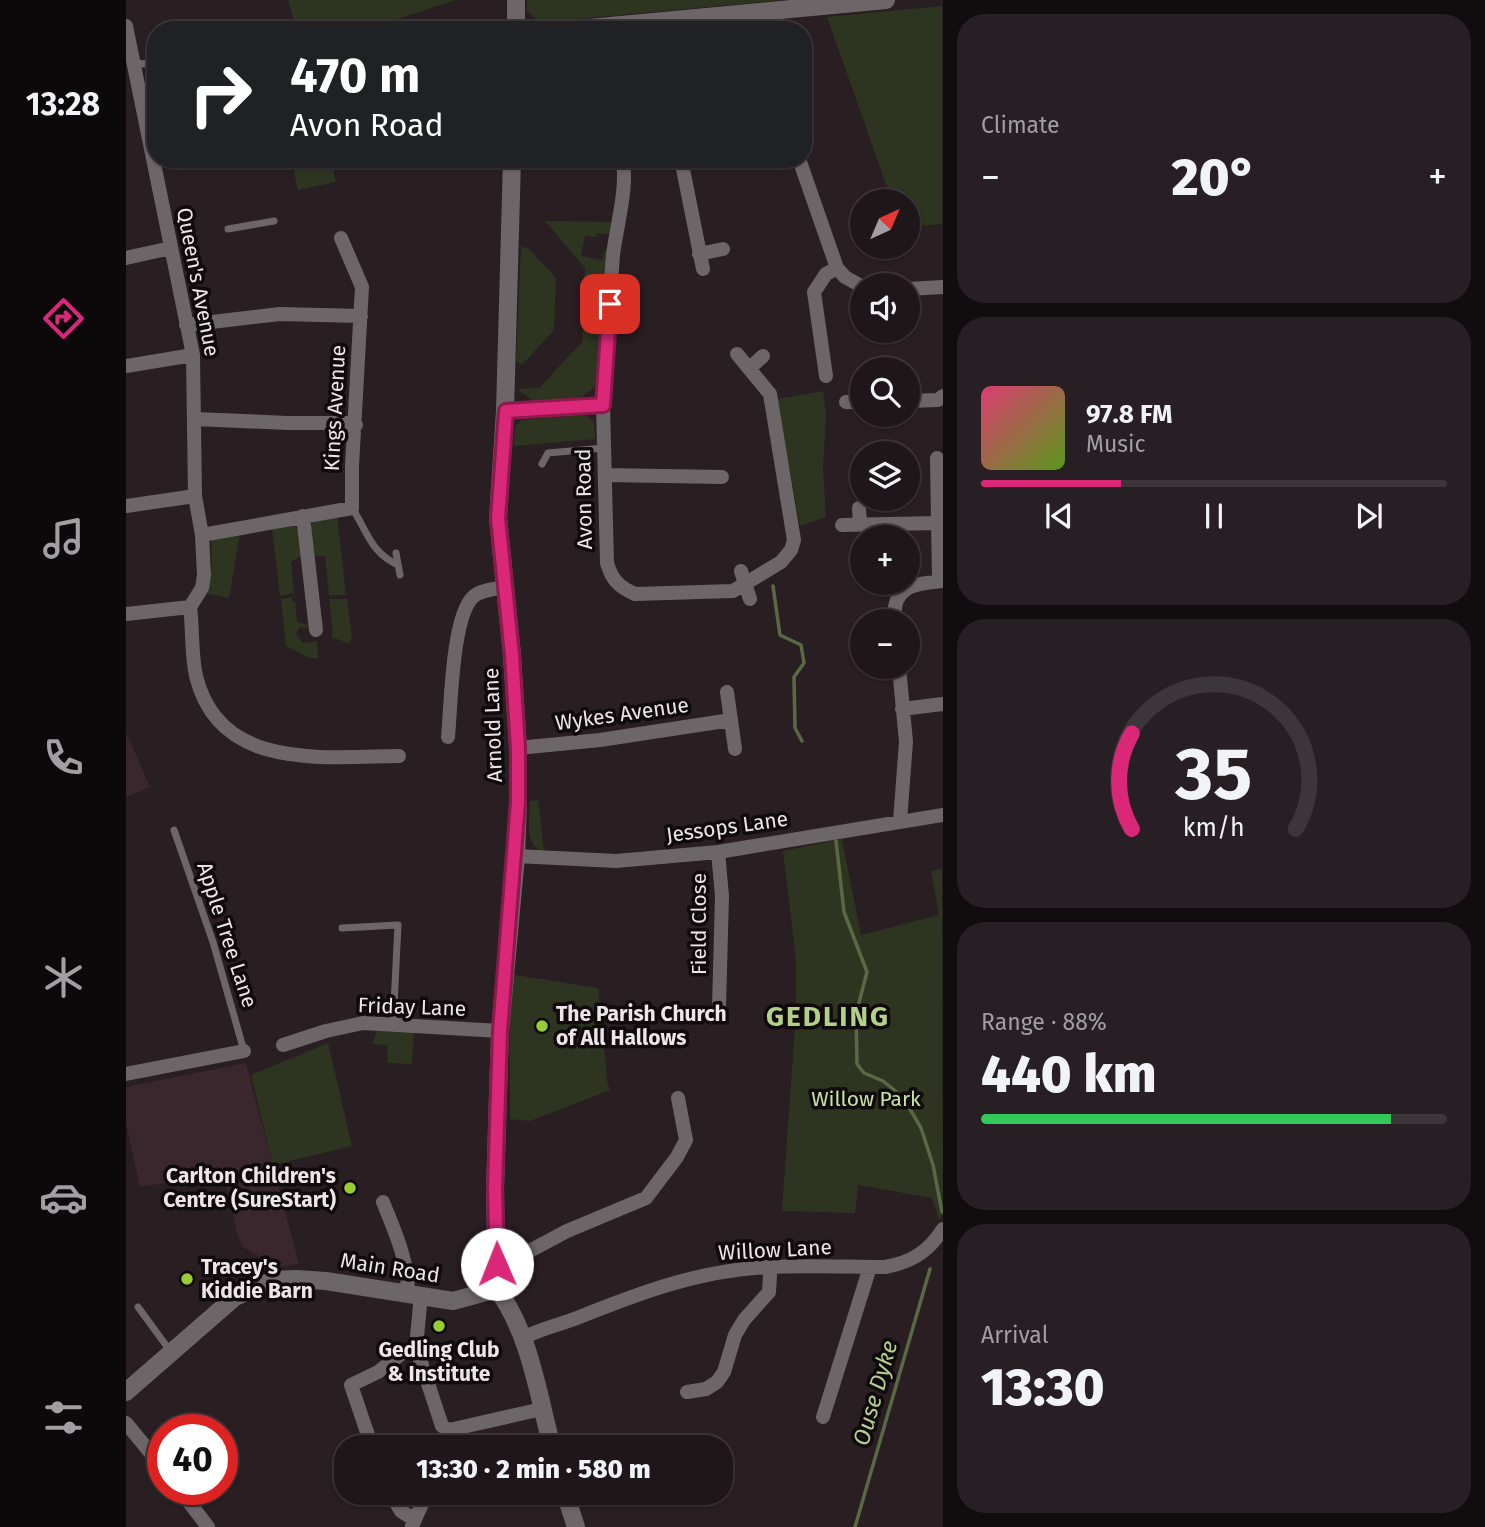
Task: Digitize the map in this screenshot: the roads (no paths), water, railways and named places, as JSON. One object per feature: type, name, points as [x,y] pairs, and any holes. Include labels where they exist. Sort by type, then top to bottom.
[{"type":"street","points":[[516,0],[516,21]]},
{"type":"street","points":[[664,21],[886,0]]},
{"type":"street","points":[[771,11],[774,21]]},
{"type":"street","name":"Queen's Avenue","points":[[126,26],[147,119]]},
{"type":"street","points":[[126,107],[142,104]]},
{"type":"street","name":"Queen's Avenue","points":[[162,168],[171,248],[193,355],[195,496],[202,535],[204,575],[202,588],[190,607]]},
{"type":"street","name":"Arnold Lane","points":[[497,1289],[495,1189],[500,1031],[516,856],[518,748],[498,518],[506,411],[512,168]]},
{"type":"street","name":"Avon Road","points":[[623,168],[611,281],[603,405],[607,563],[612,578],[623,589],[635,594],[733,591],[781,562],[790,550],[794,540],[774,407],[770,394],[750,369]]},
{"type":"street","points":[[683,168],[701,261],[723,249]]},
{"type":"street","points":[[802,168],[837,268],[850,280]]},
{"type":"street","name":"Kings Avenue","points":[[341,238],[362,287],[352,508]]},
{"type":"street","points":[[126,258],[171,248]]},
{"type":"street","points":[[830,366],[814,292],[826,274],[837,268]]},
{"type":"street","points":[[920,288],[943,287]]},
{"type":"street","points":[[186,325],[280,314],[361,316]]},
{"type":"street","points":[[737,354],[750,369],[763,356]]},
{"type":"street","points":[[126,366],[193,355]]},
{"type":"street","points":[[920,401],[938,400],[943,397]]},
{"type":"street","points":[[506,411],[603,405]]},
{"type":"street","points":[[195,419],[356,425]]},
{"type":"street","points":[[893,609],[898,596],[906,589],[941,581],[940,476],[937,458]]},
{"type":"street","points":[[605,475],[707,483],[722,477]]},
{"type":"street","points":[[126,506],[195,496]]},
{"type":"street","points":[[202,535],[352,508]]},
{"type":"street","points":[[859,511],[860,525]]},
{"type":"street","points":[[303,516],[316,630]]},
{"type":"street","points":[[920,525],[939,523]]},
{"type":"street","points":[[842,525],[850,525]]},
{"type":"street","points":[[448,737],[454,670],[463,616],[473,597],[505,587]]},
{"type":"street","points":[[126,614],[190,607],[195,674],[216,720],[235,737],[267,750],[299,755],[399,756]]},
{"type":"street","points":[[900,679],[906,742],[903,815],[900,821]]},
{"type":"street","points":[[727,692],[735,749]]},
{"type":"street","points":[[902,709],[943,704]]},
{"type":"street","name":"Wykes Avenue","points":[[518,748],[600,740],[731,720]]},
{"type":"street","name":"Jessops Lane","points":[[516,856],[616,861],[718,852],[943,815]]},
{"type":"street","name":"Field Close","points":[[716,1000],[722,896],[718,852]]},
{"type":"street","name":"Friday Lane","points":[[283,1045],[363,1023],[500,1031]]},
{"type":"street","points":[[126,1074],[244,1051]]},
{"type":"street","points":[[497,1264],[506,1263],[567,1231],[646,1198],[677,1157],[686,1140],[678,1098]]},
{"type":"street","points":[[383,1202],[408,1271],[414,1294],[416,1347],[442,1426],[449,1430],[542,1409]]},
{"type":"street","name":"Willow Lane","points":[[523,1338],[532,1332],[689,1278],[766,1267],[885,1267],[909,1262],[928,1249],[943,1229]]},
{"type":"street","points":[[687,1392],[708,1395],[724,1372],[728,1352],[744,1320],[769,1292],[770,1275],[766,1267]]},
{"type":"street","points":[[823,1417],[870,1267]]},
{"type":"street","name":"Main Road","points":[[126,1392],[235,1297],[273,1280],[305,1279],[453,1301],[497,1289]]},
{"type":"street","points":[[497,1289],[512,1311],[523,1338],[549,1435]]},
{"type":"street","points":[[368,1435],[351,1385],[378,1372],[405,1351],[416,1347]]},
{"type":"street","points":[[126,1423],[147,1449]]},
{"type":"street","points":[[191,1505],[208,1527]]},
{"type":"street","points":[[397,1505],[413,1524],[422,1505]]},
{"type":"street","points":[[569,1505],[576,1527]]},
{"type":"lane","points":[[135,63],[147,62]]},
{"type":"lane","points":[[228,229],[274,221]]},
{"type":"lane","points":[[542,464],[548,453],[604,448]]},
{"type":"lane","points":[[352,508],[376,551],[398,565]]},
{"type":"lane","points":[[396,553],[400,575]]},
{"type":"lane","name":"Apple Tree Lane","points":[[174,830],[213,942],[244,1051]]},
{"type":"lane","points":[[342,928],[398,925],[393,1025]]},
{"type":"lane","points":[[138,1307],[171,1352]]},
{"type":"waterway","name":"Ouse Dyke","points":[[773,586],[780,635],[801,645],[804,663],[794,677],[795,728],[802,741]]},
{"type":"waterway","name":"Ouse Dyke","points":[[836,841],[844,912],[867,972],[856,1014],[857,1064],[864,1073],[883,1081],[903,1097],[921,1128],[933,1165],[942,1212]]},
{"type":"waterway","name":"Ouse Dyke","points":[[855,1527],[930,1269]]},
{"type":"place","name":"The Parish Church of All Hallows","points":[[542,1026]]},
{"type":"place","name":"Carlton Children's Centre (SureStart)","points":[[350,1188]]},
{"type":"place","name":"Tracey's Kiddie Barn","points":[[187,1279]]},
{"type":"place","name":"Gedling Club & Institute","points":[[439,1326]]},
{"type":"district","name":"GEDLING","points":[[828,1016]]},
{"type":"park label","name":"Willow Park","points":[[866,1099]]}]
